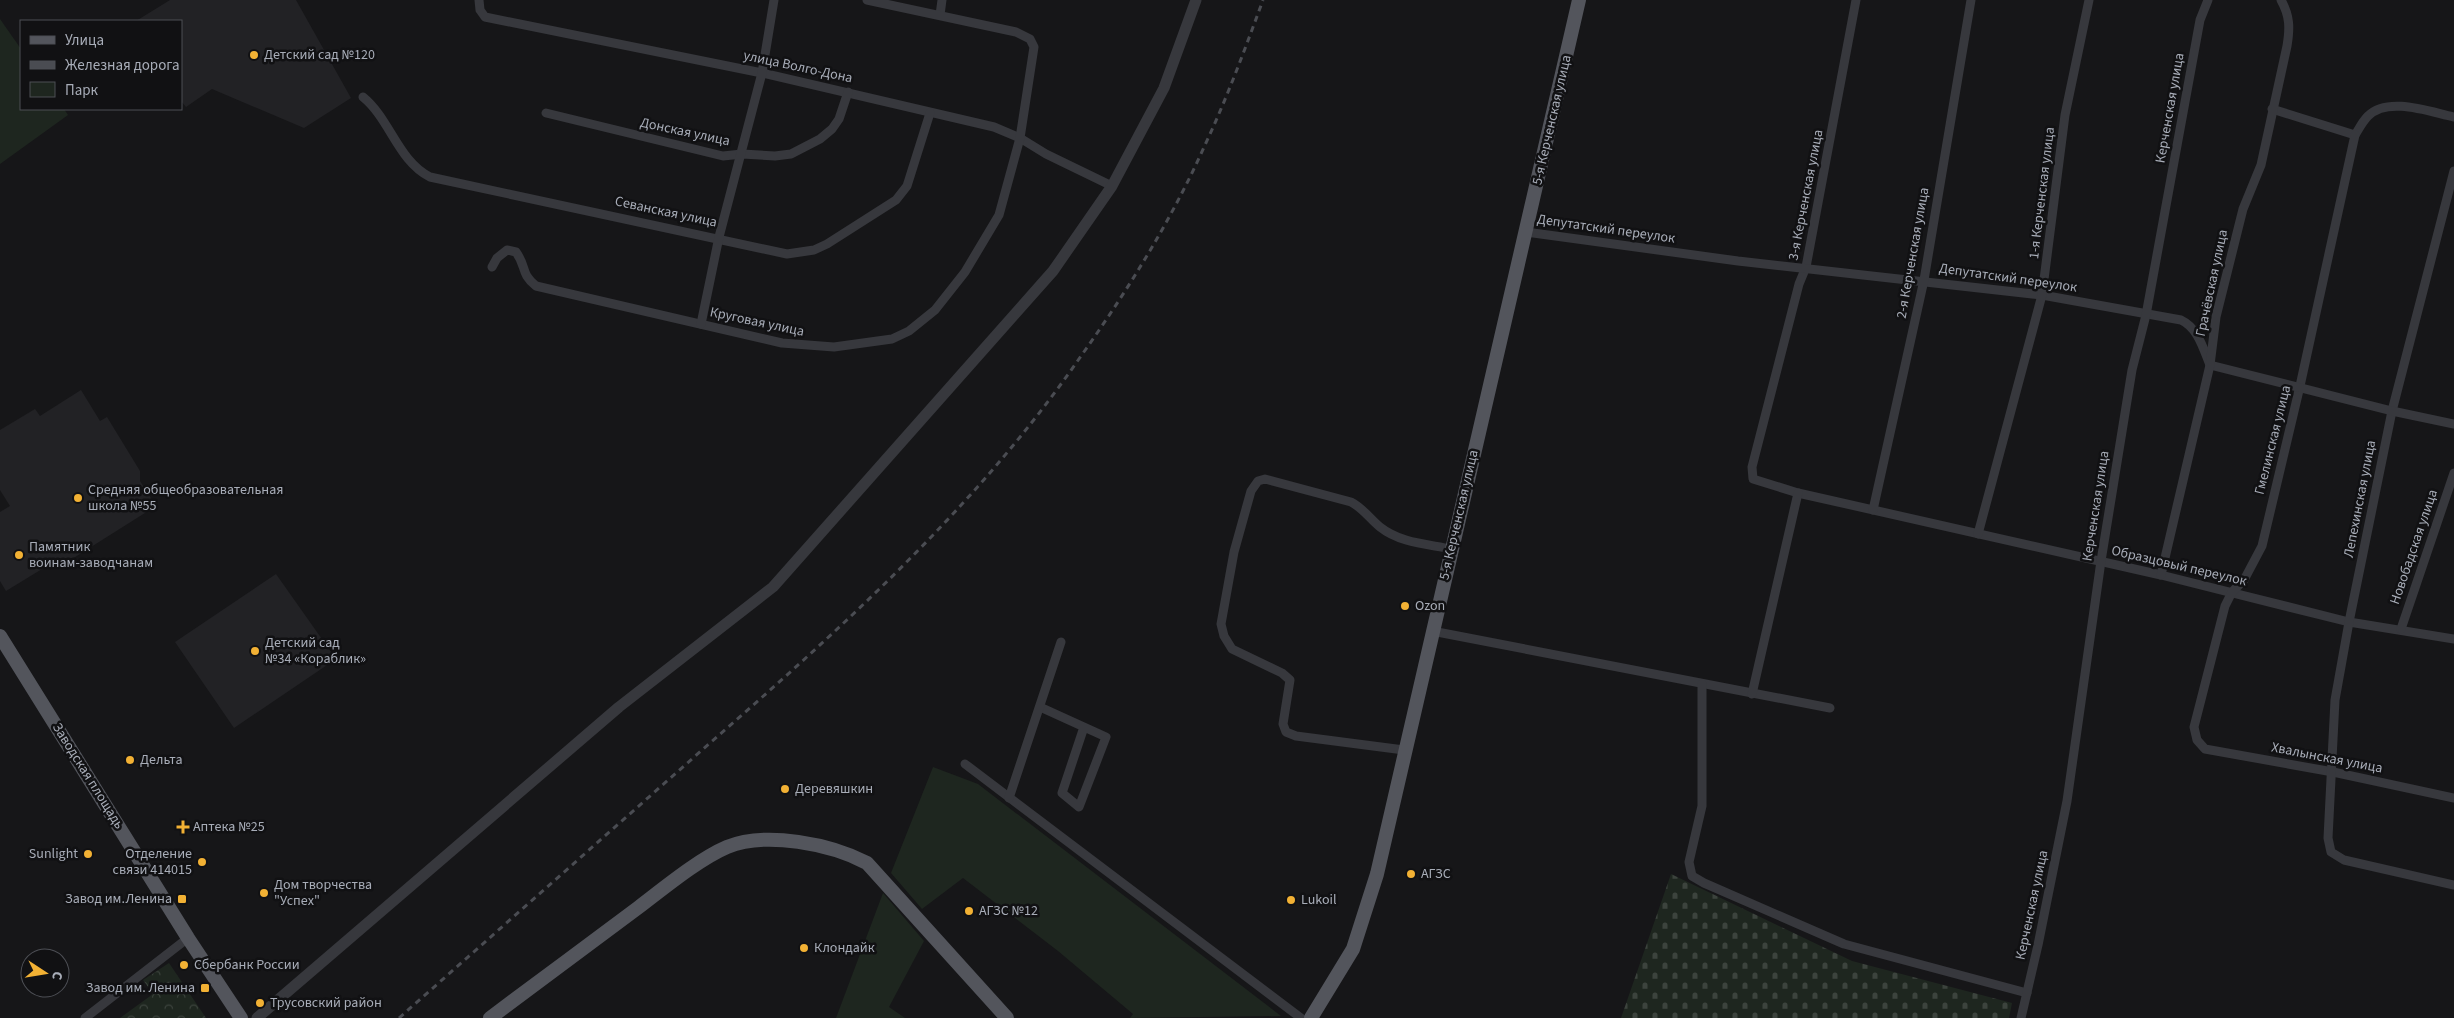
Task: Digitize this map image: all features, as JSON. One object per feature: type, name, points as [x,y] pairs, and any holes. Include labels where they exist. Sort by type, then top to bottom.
[{"type":"main road","name":"5-я Керченская улица","points":[[1311,1018],[1353,949],[1366,912],[1389,824],[1404,750],[1579,0]]},
{"type":"main road","name":"Заводская площадь","points":[[0,636],[188,938],[241,1018]]},
{"type":"main road","points":[[490,1018],[660,892],[727,847],[747,842],[780,840],[853,856],[867,864],[883,879],[926,930],[1007,1018]]},
{"type":"street","name":"улица Волго-Дона","points":[[479,0],[480,10],[485,17],[762,73],[994,127],[1020,138],[1046,154],[1112,186]]},
{"type":"street","points":[[701,324],[719,237],[762,73],[774,0]]},
{"type":"street","name":"Круговая улица","points":[[492,267],[496,258],[507,250],[516,252],[521,259],[526,278],[536,286],[782,343],[825,347],[892,339],[909,331],[935,310],[965,272],[1000,215],[1020,138],[1034,47],[1030,39],[1016,32],[867,0]]},
{"type":"street","points":[[940,16],[942,0]]},
{"type":"street","points":[[257,1018],[619,707],[773,587],[1054,271],[1112,186],[1164,88],[1196,0]]},
{"type":"street","name":"3-я Керченская улица","points":[[1753,479],[1752,467],[1799,284],[1806,268],[1856,0]]},
{"type":"street","name":"2-я Керченская улица","points":[[1873,510],[1924,280],[1971,0]]},
{"type":"street","name":"1-я Керченская улица","points":[[1978,534],[2042,295],[2065,115],[2089,0]]},
{"type":"street","name":"Керченская улица","points":[[2021,1018],[2067,801],[2101,561],[2132,370],[2146,315],[2200,20],[2208,0]]},
{"type":"street","name":"Грачёвская улица","points":[[2161,575],[2210,365],[2216,317],[2242,209],[2261,165],[2290,30],[2288,13],[2281,0]]},
{"type":"street","name":"Донская улица","points":[[546,113],[723,156],[742,154],[784,156],[820,139],[839,119],[848,92]]},
{"type":"street","name":"Севанская улица","points":[[363,97],[374,106],[418,171],[430,178],[719,237],[787,254],[814,250],[827,244],[896,200],[904,192],[930,113]]},
{"type":"street","points":[[2272,109],[2355,135],[2368,115],[2387,107],[2400,107],[2454,117]]},
{"type":"street","name":"Гмелинская улица","points":[[2197,740],[2194,727],[2225,606],[2232,592],[2244,580],[2262,546],[2300,386],[2355,135]]},
{"type":"street","name":"Лепехинская улица","points":[[2454,171],[2392,411],[2349,622],[2335,700],[2333,772],[2328,838],[2330,852],[2344,860],[2454,886]]},
{"type":"street","name":"Депутатский переулок","points":[[1526,232],[1738,262],[1924,280],[2042,295],[2181,320],[2189,323],[2195,331],[2210,365]]},
{"type":"street","points":[[2210,365],[2300,386],[2392,411],[2454,424]]},
{"type":"street","name":"Новобадская улица","points":[[2401,629],[2454,473]]},
{"type":"street","points":[[1404,750],[1296,736],[1286,732],[1283,724],[1290,680],[1282,673],[1232,649],[1224,636],[1222,615],[1234,552],[1251,491],[1258,481],[1265,478],[1351,502],[1358,506],[1380,527],[1401,540],[1451,548]]},
{"type":"street","name":"Образцовый переулок","points":[[1753,479],[1873,510],[2161,575],[2349,622],[2454,639]]},
{"type":"street","points":[[1752,694],[1798,492]]},
{"type":"street","points":[[1432,631],[1830,708]]},
{"type":"street","points":[[1009,798],[1061,642]]},
{"type":"street","points":[[1702,684],[1702,806],[1689,862],[1692,876],[1844,944],[2027,994]]},
{"type":"street","points":[[1040,707],[1084,727],[1106,737],[1079,807],[1062,793],[1084,727]]},
{"type":"street","name":"Хвалынская улица","points":[[2197,740],[2205,749],[2333,772],[2454,798]]},
{"type":"street","points":[[965,764],[1301,1018]]},
{"type":"street","points":[[85,1018],[188,938]]},
{"type":"shaded area","name":"Детский сад №120","points":[[170,0],[296,0],[351,98],[304,128],[212,89],[186,107],[182,102],[182,20],[138,20]]},
{"type":"shaded area","name":"Средняя общеобразовательная школа №55","points":[[81,390],[100,421],[107,417],[140,471],[140,481],[156,506],[64,564],[60,558],[6,591],[0,581],[0,512],[10,506],[0,490],[0,430],[35,409],[40,416]]},
{"type":"shaded area","name":"Детский сад №34 «Кораблик»","points":[[276,574],[336,659],[234,728],[175,642]]},
{"type":"green space","points":[[0,19],[20,48],[20,110],[65,110],[68,115],[0,164]]},
{"type":"green space","points":[[933,767],[978,784],[1281,1016],[1130,1018],[1133,1014],[1058,951],[963,878],[922,909],[891,873]]},
{"type":"green space","points":[[1671,874],[1852,961],[2012,1003],[2009,1018],[1621,1018]]},
{"type":"green space","points":[[883,893],[924,941],[889,1007],[905,1018],[836,1018]]},
{"type":"green space","points":[[169,963],[206,1018],[120,1018],[153,994],[143,980]]},
{"type":"railway","points":[[399,1018],[760,699],[860,608],[908,561],[999,463],[1041,411],[1116,306],[1164,227],[1213,127],[1236,73],[1263,0]]},
{"type":"place","name":"Детский сад №120","points":[[254,55]]},
{"type":"place","name":"Средняя общеобразовательная школа №55","points":[[78,498]]},
{"type":"place","name":"Памятник воинам-заводчанам","points":[[19,555]]},
{"type":"place","name":"Ozon","points":[[1405,606]]},
{"type":"place","name":"Детский сад №34 «Кораблик»","points":[[255,651]]},
{"type":"place","name":"Дельта","points":[[130,760]]},
{"type":"place","name":"Деревяшкин","points":[[785,789]]},
{"type":"place","name":"Аптека №25","points":[[183,827]]},
{"type":"place","name":"Sunlight","points":[[88,854]]},
{"type":"place","name":"Отделение связи 414015","points":[[202,862]]},
{"type":"place","name":"АГЗС","points":[[1411,874]]},
{"type":"place","name":"Дом творчества \"Успех\"","points":[[264,893]]},
{"type":"place","name":"Завод им.Ленина","points":[[182,899]]},
{"type":"place","name":"Lukoil","points":[[1291,900]]},
{"type":"place","name":"АГЗС №12","points":[[969,911]]},
{"type":"place","name":"Клондайк","points":[[804,948]]},
{"type":"place","name":"Сбербанк России","points":[[184,965]]},
{"type":"place","name":"Завод им. Ленина","points":[[205,988]]},
{"type":"place","name":"Трусовский район","points":[[260,1003]]}]
